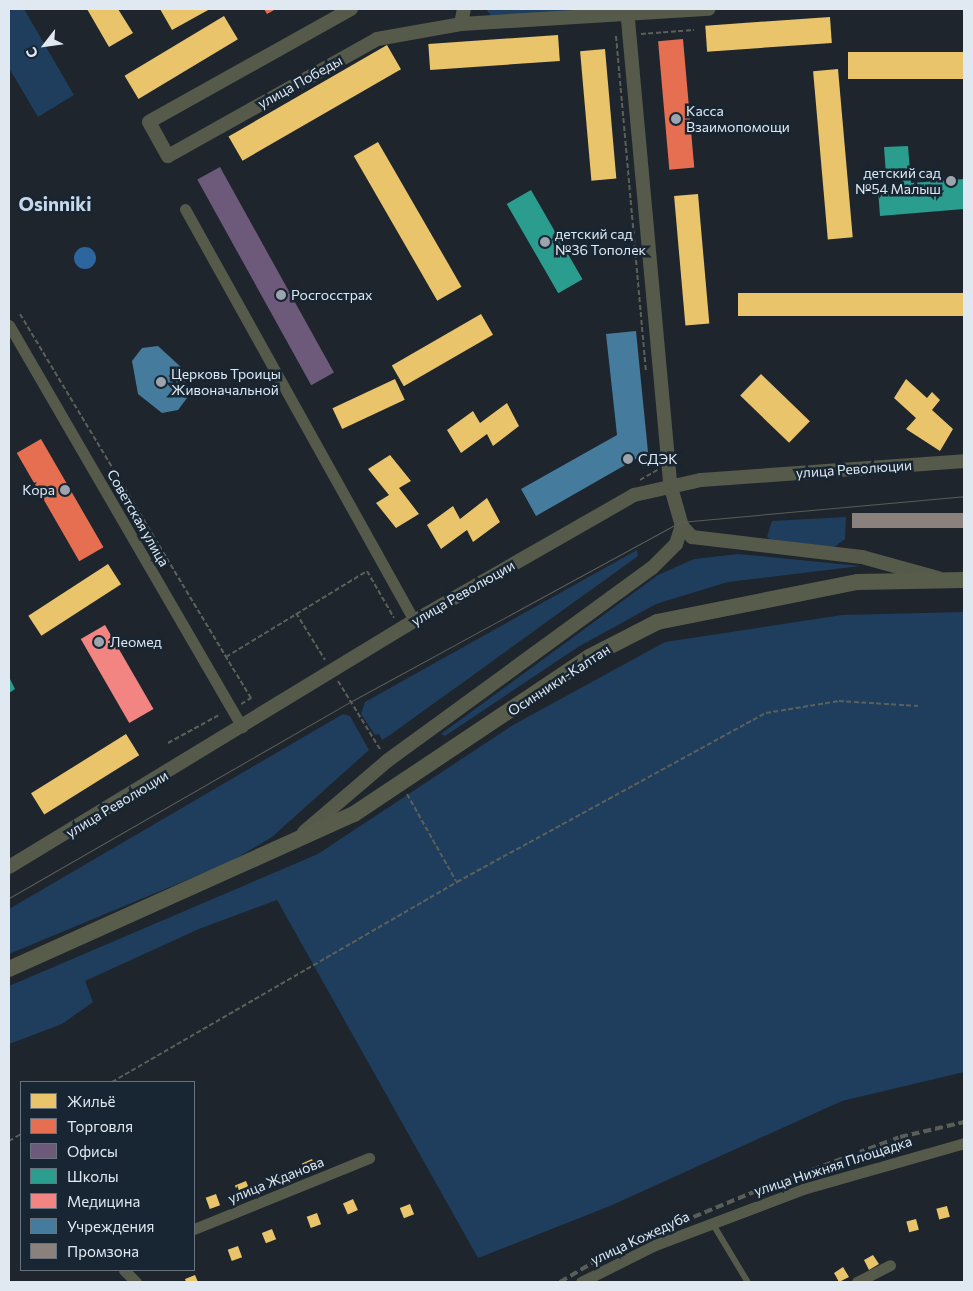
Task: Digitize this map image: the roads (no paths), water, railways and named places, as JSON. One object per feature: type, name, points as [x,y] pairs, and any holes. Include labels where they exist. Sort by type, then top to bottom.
[{"type":"main road","name":"Осинники-Калтан","points":[[9,969],[272,854],[402,786],[589,657],[657,622],[857,582],[964,580]]},
{"type":"street","name":"улица Победы","points":[[351,9],[149,122],[168,156],[377,39],[461,24],[627,11],[708,9]]},
{"type":"street","points":[[461,24],[464,9]]},
{"type":"street","points":[[627,11],[670,484],[682,526],[692,538],[862,556],[942,579]]},
{"type":"street","points":[[185,209],[412,617]]},
{"type":"street","name":"Советская улица","points":[[9,325],[242,727]]},
{"type":"street","name":"улица Революции","points":[[9,867],[332,672],[412,617],[634,495],[670,484],[964,461]]},
{"type":"street","points":[[272,854],[332,811],[387,761],[652,568],[676,544],[682,526]]},
{"type":"street","name":"улица Нижняя Площадка","points":[[712,1222],[803,1189],[964,1143]]},
{"type":"street","name":"улица Жданова","points":[[195,1228],[369,1158]]},
{"type":"street","name":"улица Кожедуба","points":[[581,1282],[712,1222]]},
{"type":"street","points":[[857,1282],[890,1265]]},
{"type":"street","points":[[125,1271],[136,1282]]},
{"type":"lane","points":[[712,1222],[748,1282]]},
{"type":"tram line","points":[[9,898],[350,702],[680,522],[964,496]]},
{"type":"railway","points":[[560,1282],[616,1249],[756,1191],[900,1137],[964,1122]]},
{"type":"place","name":"Касса Взаимопомощи","points":[[676,119]]},
{"type":"place","name":"детский сад №54 Малыш","points":[[951,181]]},
{"type":"place","name":"детский сад №36 Тополек","points":[[545,242]]},
{"type":"place","name":"Росгосстрах","points":[[281,295]]},
{"type":"place","name":"Церковь Троицы Живоначальной","points":[[161,382]]},
{"type":"place","name":"СДЭК","points":[[628,459]]},
{"type":"place","name":"Кора","points":[[65,490]]},
{"type":"place","name":"Леомед","points":[[99,642]]},
{"type":"district","name":"Osinniki","points":[[55,204]]}]
